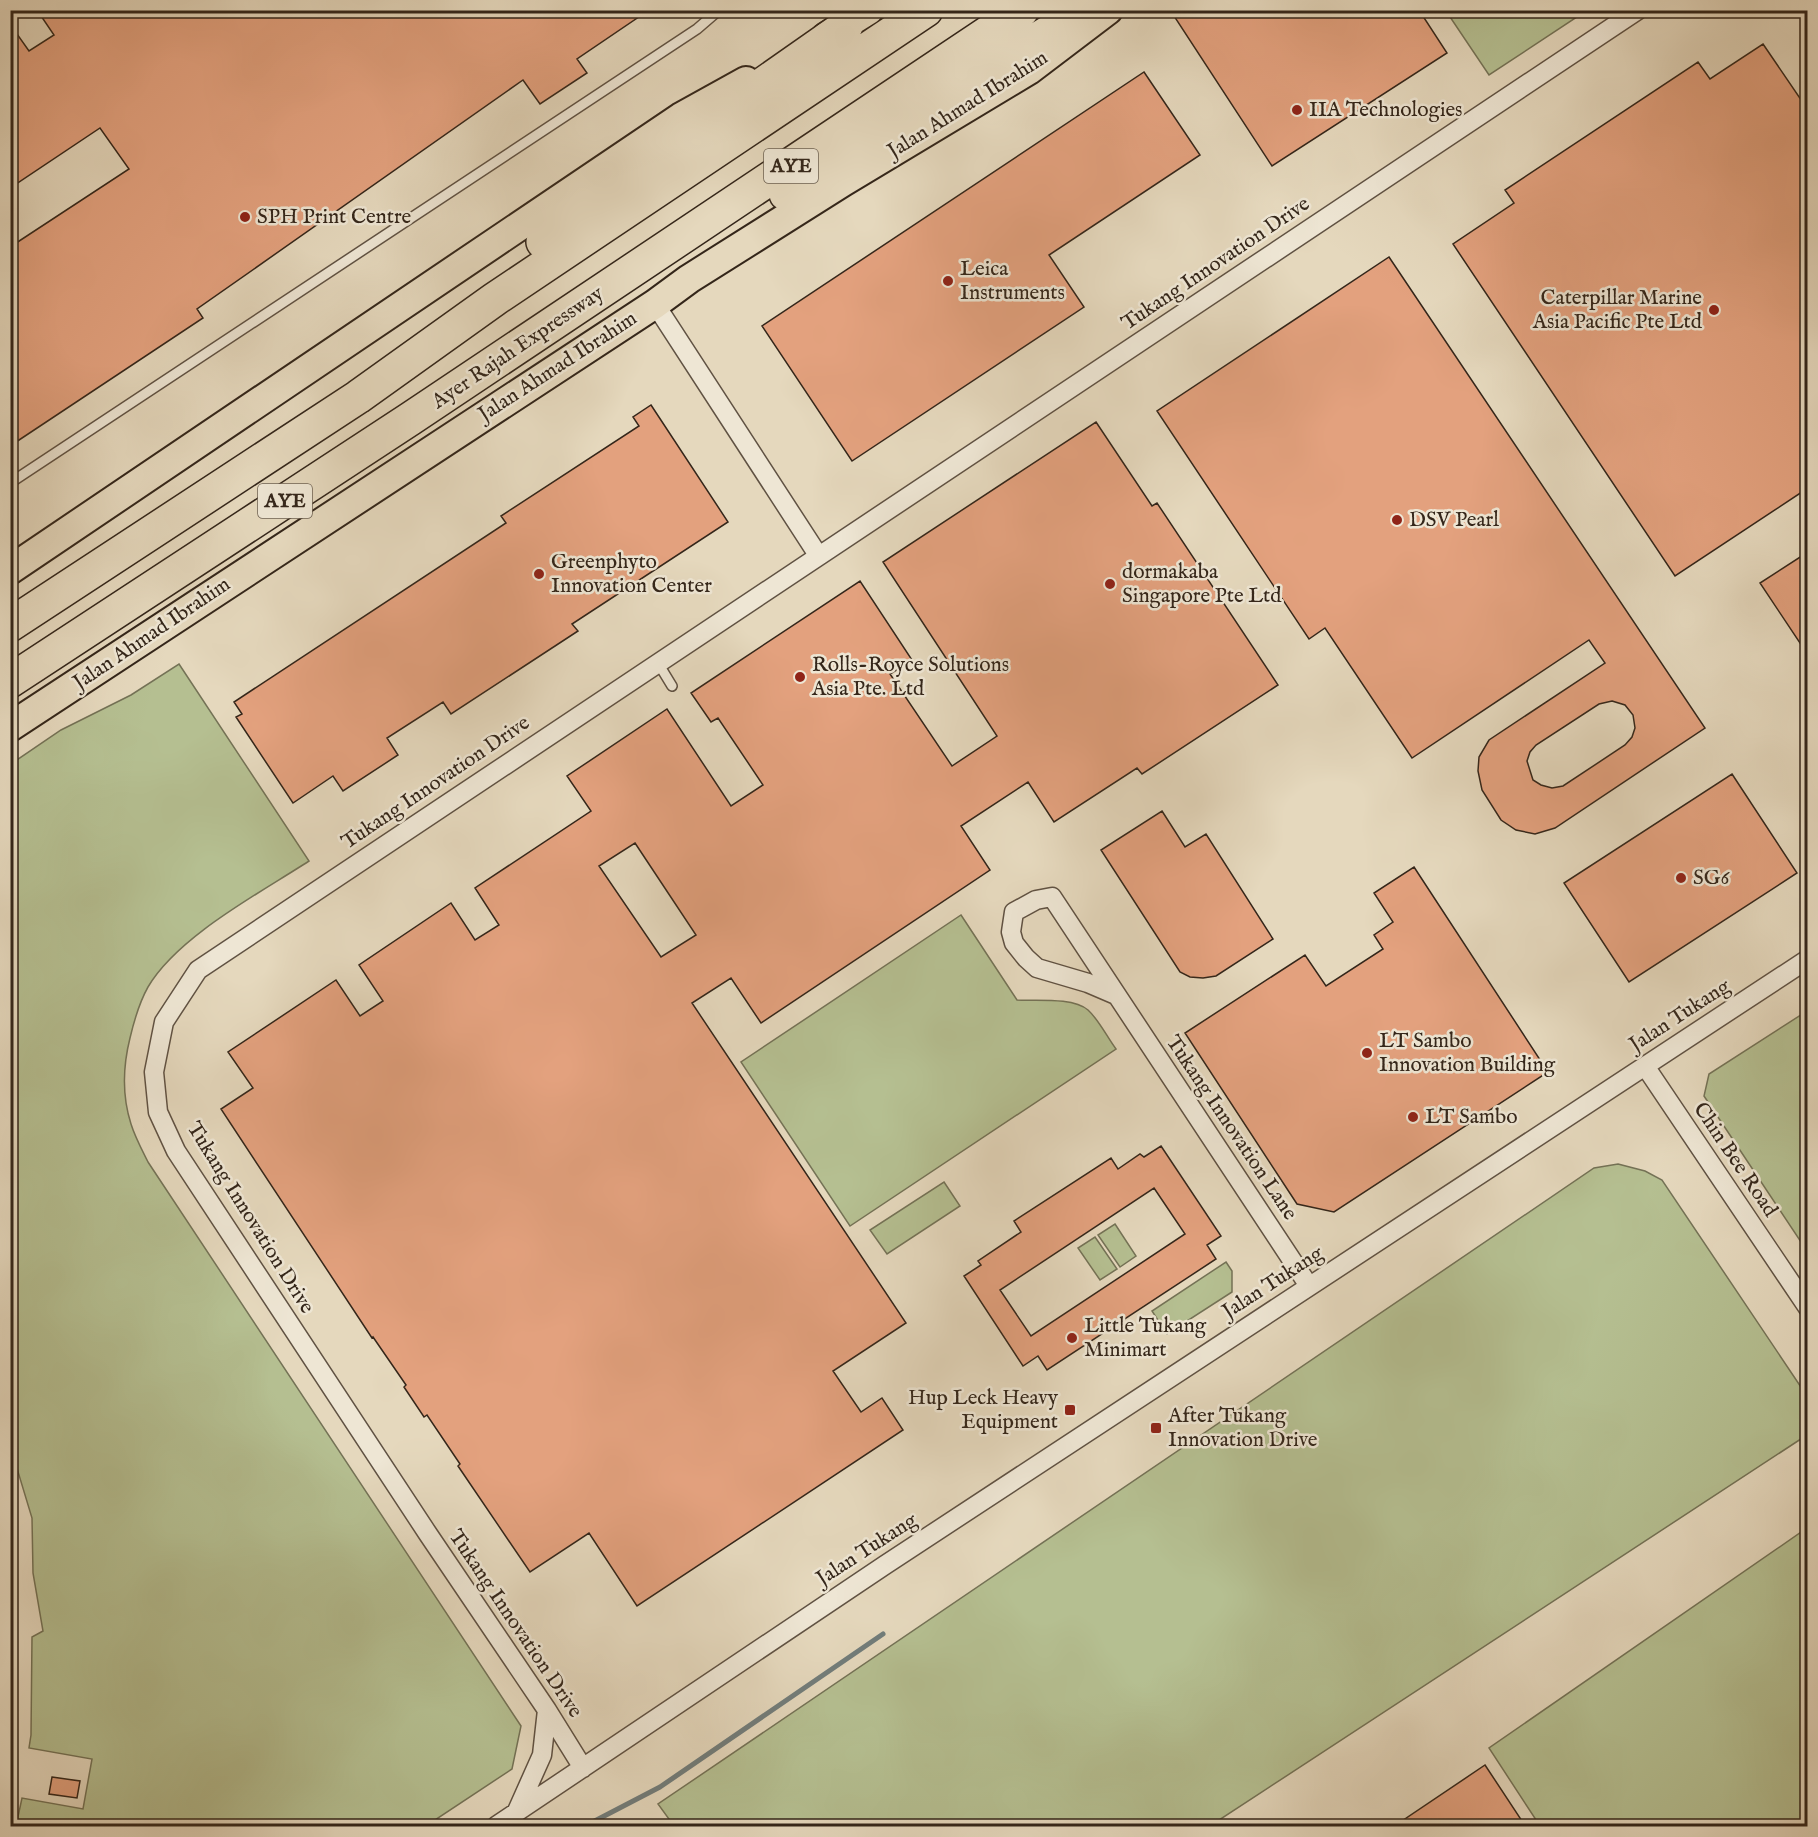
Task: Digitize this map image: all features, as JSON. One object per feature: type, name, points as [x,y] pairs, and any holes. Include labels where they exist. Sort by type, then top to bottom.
[{"type":"highway","name":"AYE","points":[[10,625],[358,397],[495,299],[926,10]]},
{"type":"highway","name":"Ayer Rajah Expressway","points":[[10,681],[559,321],[1022,10]]},
{"type":"highway","points":[[559,321],[759,211],[1085,10]]},
{"type":"highway","points":[[495,299],[498,286],[508,271],[540,244],[609,192],[858,18]]},
{"type":"main road","name":"Jalan Ahmad Ibrahim","points":[[10,727],[655,304],[689,279],[843,182],[1029,70],[1108,10]]},
{"type":"main road","points":[[10,570],[681,117],[858,18]]},
{"type":"street","name":"Tukang Innovation Drive","points":[[583,1768],[547,1710],[176,1151],[159,1112],[154,1072],[164,1022],[198,970],[1638,10]]},
{"type":"street","points":[[655,304],[818,555]]},
{"type":"street","name":"Tukang Innovation Lane","points":[[1116,995],[1088,983],[1037,968],[1014,943],[1011,932],[1014,912],[1036,900],[1052,897],[1309,1286]]},
{"type":"street","name":"Jalan Tukang","points":[[496,1827],[808,1616],[1808,959]]},
{"type":"street","name":"Chin Bee Road","points":[[1645,1066],[1808,1308]]},
{"type":"street","points":[[517,1812],[542,1755],[547,1710]]},
{"type":"lane","points":[[10,483],[697,29],[719,10]]},
{"type":"lane","points":[[658,663],[672,686]]},
{"type":"green space","points":[[1446,11],[1586,11],[1489,75]]},
{"type":"green space","points":[[179,664],[309,861],[244,901],[199,933],[162,968],[148,987],[135,1019],[126,1059],[125,1092],[128,1113],[134,1134],[148,1162],[521,1726],[512,1769],[426,1826],[16,1826],[22,1798],[83,1809],[92,1759],[29,1748],[32,1637],[43,1631],[33,1573],[32,1518],[16,1465],[10,1457],[11,764],[61,730],[131,695]]},
{"type":"green space","points":[[961,915],[1017,1000],[1064,1001],[1081,1006],[1096,1019],[1116,1049],[850,1226],[741,1062]]},
{"type":"green space","points":[[1807,1011],[1807,1251],[1704,1096],[1709,1074]]},
{"type":"green space","points":[[1618,1164],[1645,1171],[1662,1180],[1807,1396],[1807,1435],[1210,1826],[674,1826],[658,1804],[1594,1168]]},
{"type":"green space","points":[[944,1182],[960,1206],[887,1254],[870,1230]]},
{"type":"green space","points":[[1115,1224],[1136,1256],[1120,1267],[1098,1235]]},
{"type":"green space","points":[[1095,1237],[1117,1269],[1100,1280],[1078,1248]]},
{"type":"green space","points":[[1226,1262],[1232,1271],[1232,1292],[1167,1334],[1152,1311]]},
{"type":"green space","points":[[1807,1528],[1807,1826],[1540,1826],[1489,1748]]},
{"type":"building","points":[[37,10],[649,10],[577,59],[587,73],[540,104],[523,80],[197,309],[203,318],[10,446],[10,247],[129,169],[100,128],[10,188],[10,24],[29,51],[54,35]]},
{"type":"building","name":"IIA Technologies","points":[[1182,10],[1419,10],[1447,53],[1272,166],[1174,16]]},
{"type":"building","points":[[1763,44],[1808,110],[1808,488],[1675,576],[1453,244],[1514,203],[1505,190],[1698,62],[1710,79]]},
{"type":"building","name":"Leica Instruments","points":[[1144,72],[1200,155],[1049,255],[1084,307],[852,461],[762,326]]},
{"type":"building","name":"DSV Pearl","points":[[1389,257],[1705,728],[1555,828],[1535,834],[1516,830],[1501,820],[1482,790],[1478,771],[1479,757],[1489,740],[1605,663],[1589,640],[1412,758],[1325,628],[1309,639],[1157,411]],"holes":[[[1612,701],[1625,705],[1633,715],[1635,728],[1632,737],[1625,745],[1563,786],[1552,788],[1533,780],[1527,761],[1536,745],[1599,704]]]},
{"type":"building","name":"Greenphyto Innovation Center","points":[[651,405],[728,522],[572,624],[578,631],[451,714],[443,702],[387,738],[398,755],[343,791],[333,776],[293,803],[236,717],[242,714],[234,702],[506,523],[501,516],[639,426],[633,417]]},
{"type":"building","points":[[1096,422],[1152,506],[1157,503],[1278,685],[1142,774],[1137,768],[1054,822],[1028,782],[961,826],[990,870],[761,1023],[731,978],[692,1003],[906,1323],[833,1371],[861,1412],[882,1398],[903,1430],[637,1606],[589,1533],[530,1572],[458,1466],[460,1464],[427,1415],[424,1417],[404,1387],[406,1385],[372,1338],[221,1109],[253,1088],[228,1052],[336,980],[360,1016],[383,1001],[359,965],[451,903],[475,940],[499,925],[475,888],[591,811],[567,776],[667,709],[731,806],[763,785],[718,718],[711,722],[691,693],[860,581],[912,660],[890,674],[952,766],[997,736],[883,562]],"holes":[[[635,843],[696,935],[661,957],[599,866]]]},
{"type":"building","points":[[1808,552],[1808,655],[1760,583]]},
{"type":"building","name":"SG6","points":[[1732,774],[1797,873],[1629,982],[1564,883]]},
{"type":"building","points":[[1162,811],[1185,847],[1206,834],[1273,939],[1216,976],[1190,977],[1180,972],[1101,850]]},
{"type":"building","name":"LT Sambo Innovation Building","points":[[1414,867],[1548,1072],[1334,1212],[1297,1204],[1185,1033],[1305,955],[1326,986],[1383,949],[1374,935],[1393,922],[1374,893]]},
{"type":"building","points":[[1161,1146],[1221,1236],[1207,1245],[1216,1259],[1047,1370],[1038,1356],[1023,1366],[964,1276],[981,1265],[978,1261],[1021,1232],[1014,1221],[1111,1158],[1118,1169],[1140,1154],[1144,1157]],"holes":[[[1154,1188],[1185,1234],[1031,1336],[1000,1290]]]},
{"type":"building","points":[[1485,1765],[1526,1827],[1393,1827]]},
{"type":"building","points":[[52,1777],[80,1781],[77,1798],[49,1794]]},
{"type":"waterway","points":[[585,1826],[660,1787],[883,1634]]},
{"type":"place","name":"IIA Technologies","points":[[1297,110]]},
{"type":"place","name":"SPH Print Centre","points":[[245,217]]},
{"type":"place","name":"Leica Instruments","points":[[948,281]]},
{"type":"place","name":"Caterpillar Marine Asia Pacific Pte Ltd","points":[[1714,310]]},
{"type":"place","name":"DSV Pearl","points":[[1397,520]]},
{"type":"place","name":"Greenphyto Innovation Center","points":[[539,574]]},
{"type":"place","name":"dormakaba Singapore Pte Ltd","points":[[1110,584]]},
{"type":"place","name":"Rolls-Royce Solutions Asia Pte. Ltd","points":[[800,677]]},
{"type":"place","name":"SG6","points":[[1681,878]]},
{"type":"place","name":"LT Sambo Innovation Building","points":[[1367,1053]]},
{"type":"place","name":"LT Sambo","points":[[1413,1117]]},
{"type":"place","name":"Little Tukang Minimart","points":[[1072,1338]]},
{"type":"place","name":"Hup Leck Heavy Equipment","points":[[1070,1410]]},
{"type":"place","name":"After Tukang Innovation Drive","points":[[1156,1428]]}]
